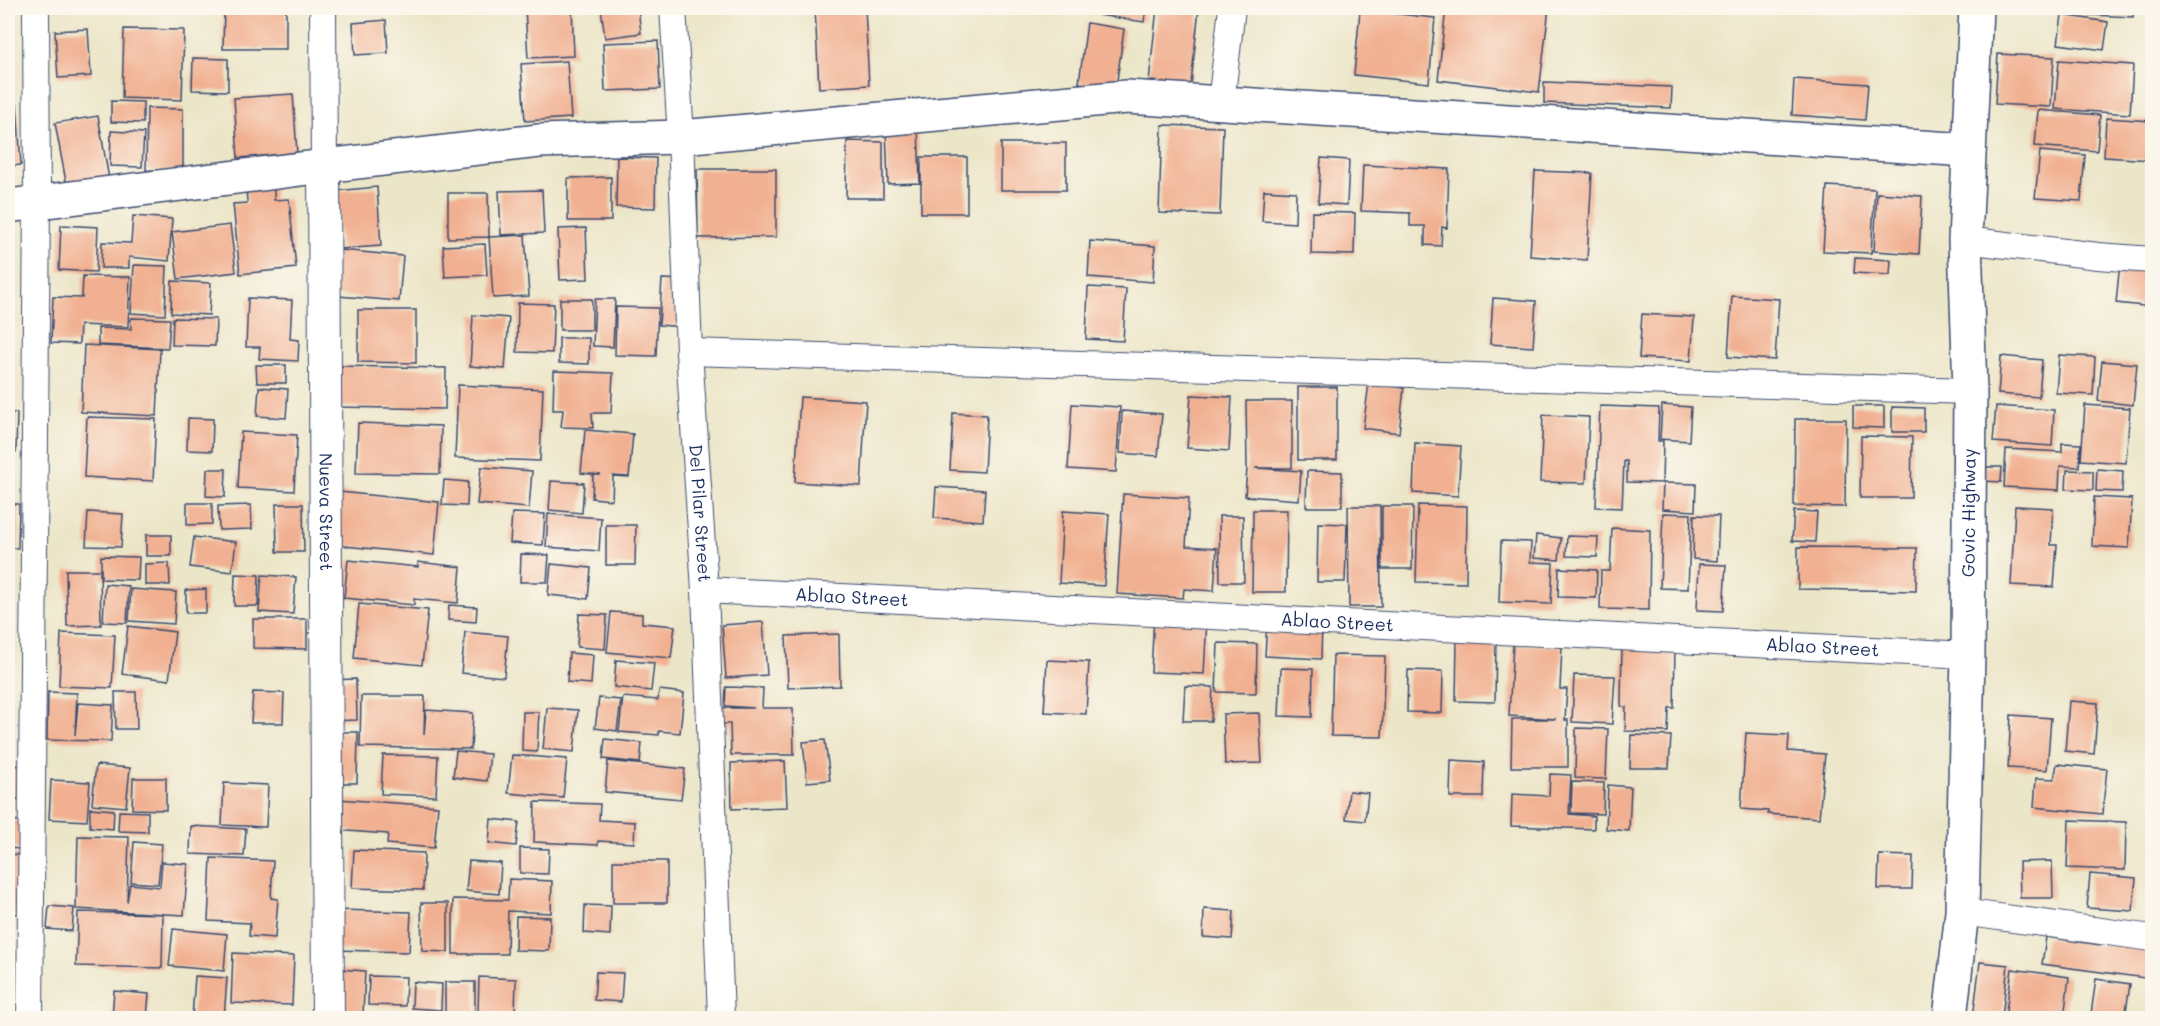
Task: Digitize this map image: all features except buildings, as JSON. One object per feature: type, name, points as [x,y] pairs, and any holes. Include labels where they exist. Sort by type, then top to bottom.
[{"type":"main road","name":"Govic Highway","points":[[1950,1018],[1962,912],[1968,656],[1970,391],[1965,240],[1976,8]]},
{"type":"main road","points":[[22,204],[539,141],[681,137],[1127,97],[1969,150]]},
{"type":"street","points":[[30,1018],[22,204],[36,8]]},
{"type":"street","name":"Nueva Street","points":[[323,8],[328,1018]]},
{"type":"street","name":"Del Pilar Street","points":[[673,8],[681,137],[689,352],[705,590],[721,1018]]},
{"type":"street","points":[[1221,103],[1232,8]]},
{"type":"street","points":[[1965,240],[2152,260]]},
{"type":"street","points":[[689,352],[1970,391]]},
{"type":"street","name":"Ablao Street","points":[[705,590],[1968,656]]},
{"type":"street","points":[[1962,912],[2152,938]]}]
